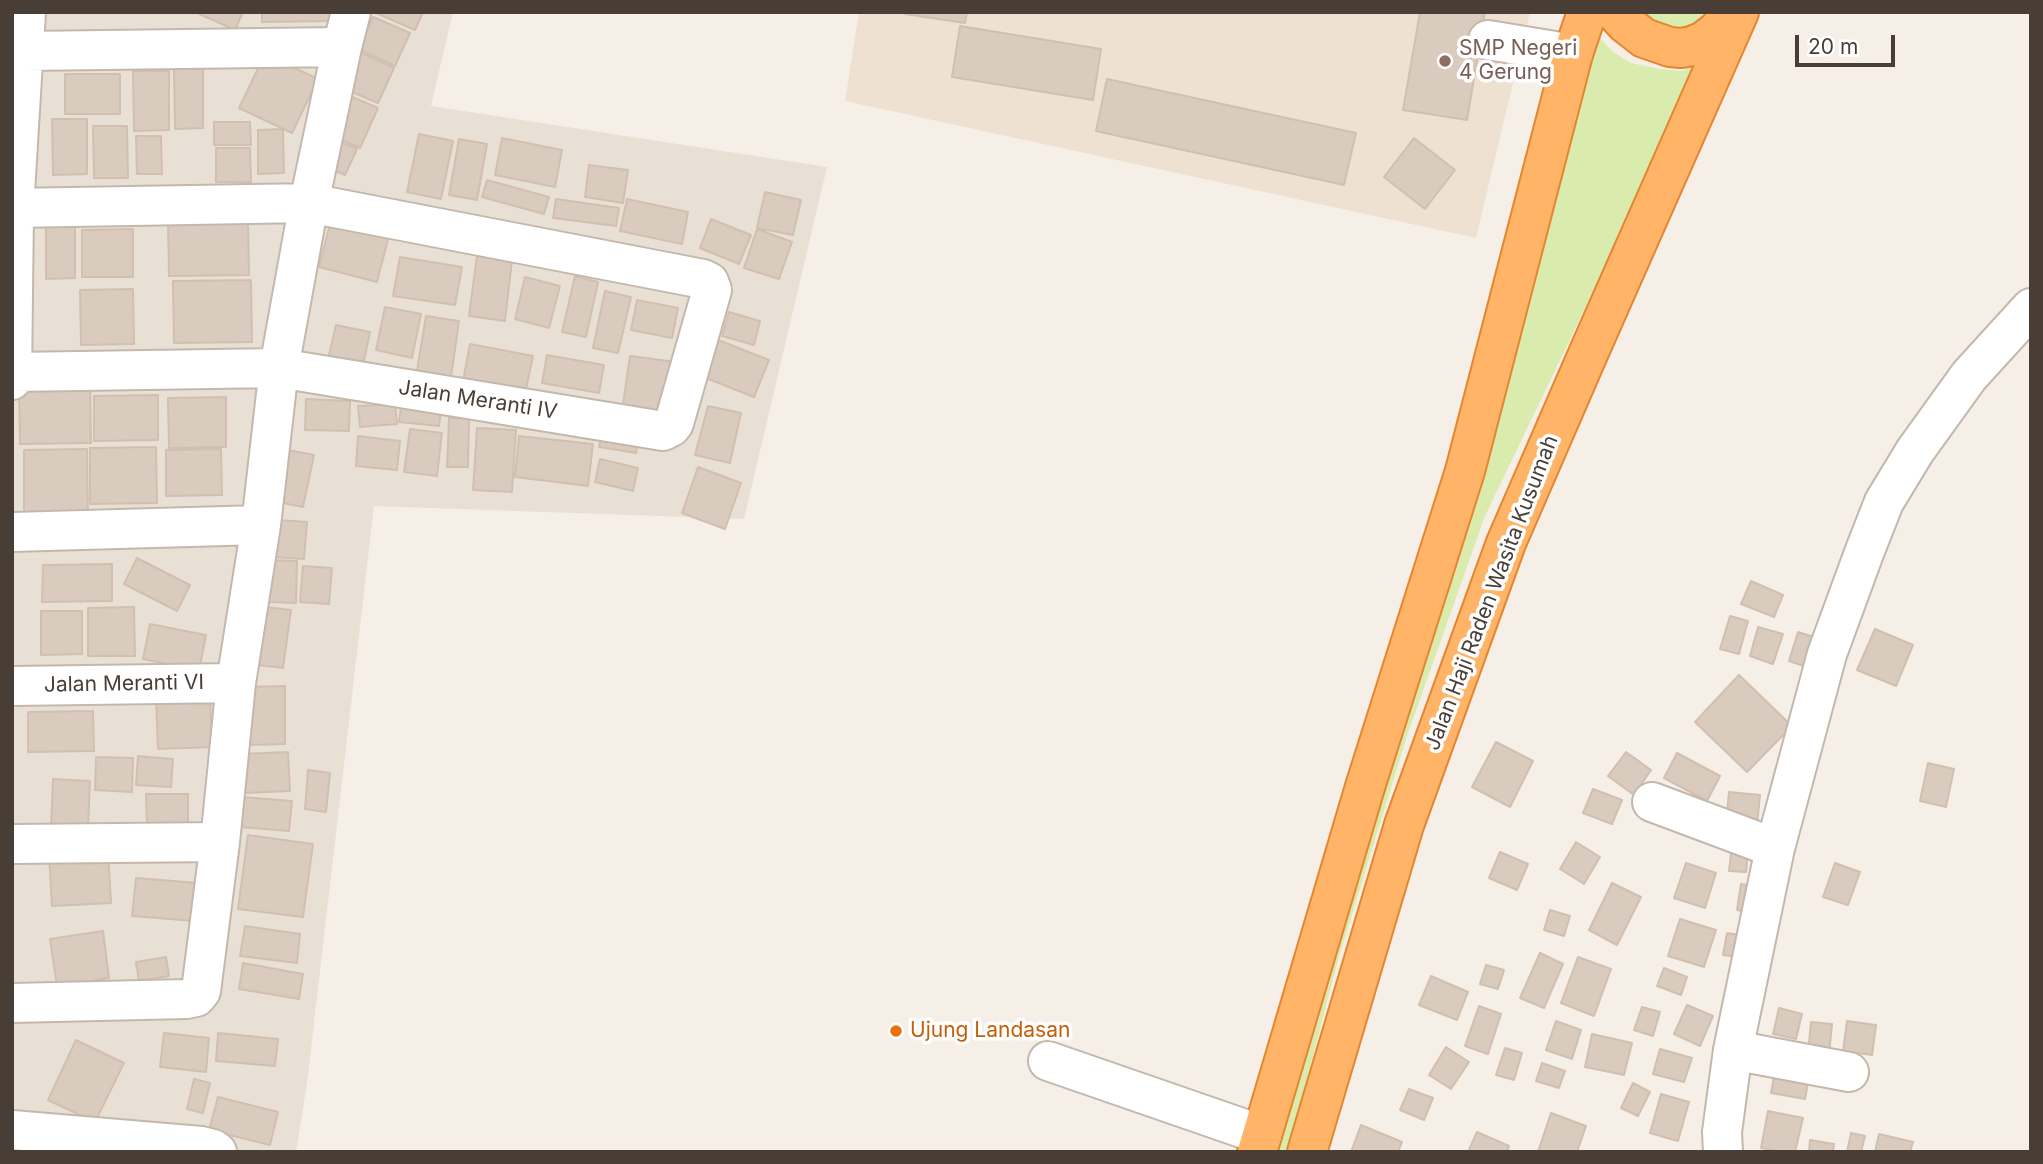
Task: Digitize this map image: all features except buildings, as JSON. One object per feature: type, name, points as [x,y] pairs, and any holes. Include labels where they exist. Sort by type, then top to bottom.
[{"type":"highway","points":[[1259,1143],[1365,786],[1465,471],[1573,54],[1587,12]]},
{"type":"highway","points":[[1615,12],[1644,38],[1681,48],[1704,41],[1717,31],[1733,12]]},
{"type":"highway","name":"Jalan Haji Raden Wasita Kusumah","points":[[1307,1152],[1404,825],[1506,543],[1740,12]]},
{"type":"street","points":[[12,380],[13,208],[26,12]]},
{"type":"street","points":[[12,1003],[186,999],[195,997],[202,987],[236,682],[261,526],[279,368],[309,203],[346,29],[24,51]]},
{"type":"street","points":[[1488,40],[1573,54]]},
{"type":"street","points":[[13,208],[309,203]]},
{"type":"street","name":"Jalan Meranti IV","points":[[12,372],[279,368],[663,430],[674,423],[711,294],[712,286],[706,280],[309,203]]},
{"type":"street","points":[[1723,1152],[1722,1132],[1733,1050],[1775,848],[1827,654],[1884,502],[1915,451],[1969,376],[2031,308]]},
{"type":"street","points":[[12,532],[261,526]]},
{"type":"street","name":"Jalan Meranti VI","points":[[12,686],[236,682]]},
{"type":"street","points":[[1653,802],[1775,848]]},
{"type":"street","points":[[12,844],[220,842]]},
{"type":"street","points":[[1733,1050],[1849,1072]]},
{"type":"street","points":[[1048,1061],[1259,1143]]},
{"type":"street","points":[[12,1130],[77,1144],[201,1146],[217,1152]]},
{"type":"shaded area","points":[[12,12],[453,12],[431,106],[827,167],[744,519],[374,506],[307,1083],[296,1152],[12,1152]]},
{"type":"shaded area","points":[[859,12],[1530,12],[1476,238],[845,101]]},
{"type":"green space","points":[[1633,12],[1719,12],[1678,40]]},
{"type":"green space","points":[[1589,26],[1613,52],[1631,63],[1682,71],[1703,63],[1485,516],[1407,736],[1338,960],[1288,1152],[1268,1152]]},
{"type":"place","name":"SMP Negeri 4 Gerung","points":[[1445,61]]},
{"type":"place","name":"Ujung Landasan","points":[[896,1031]]}]
